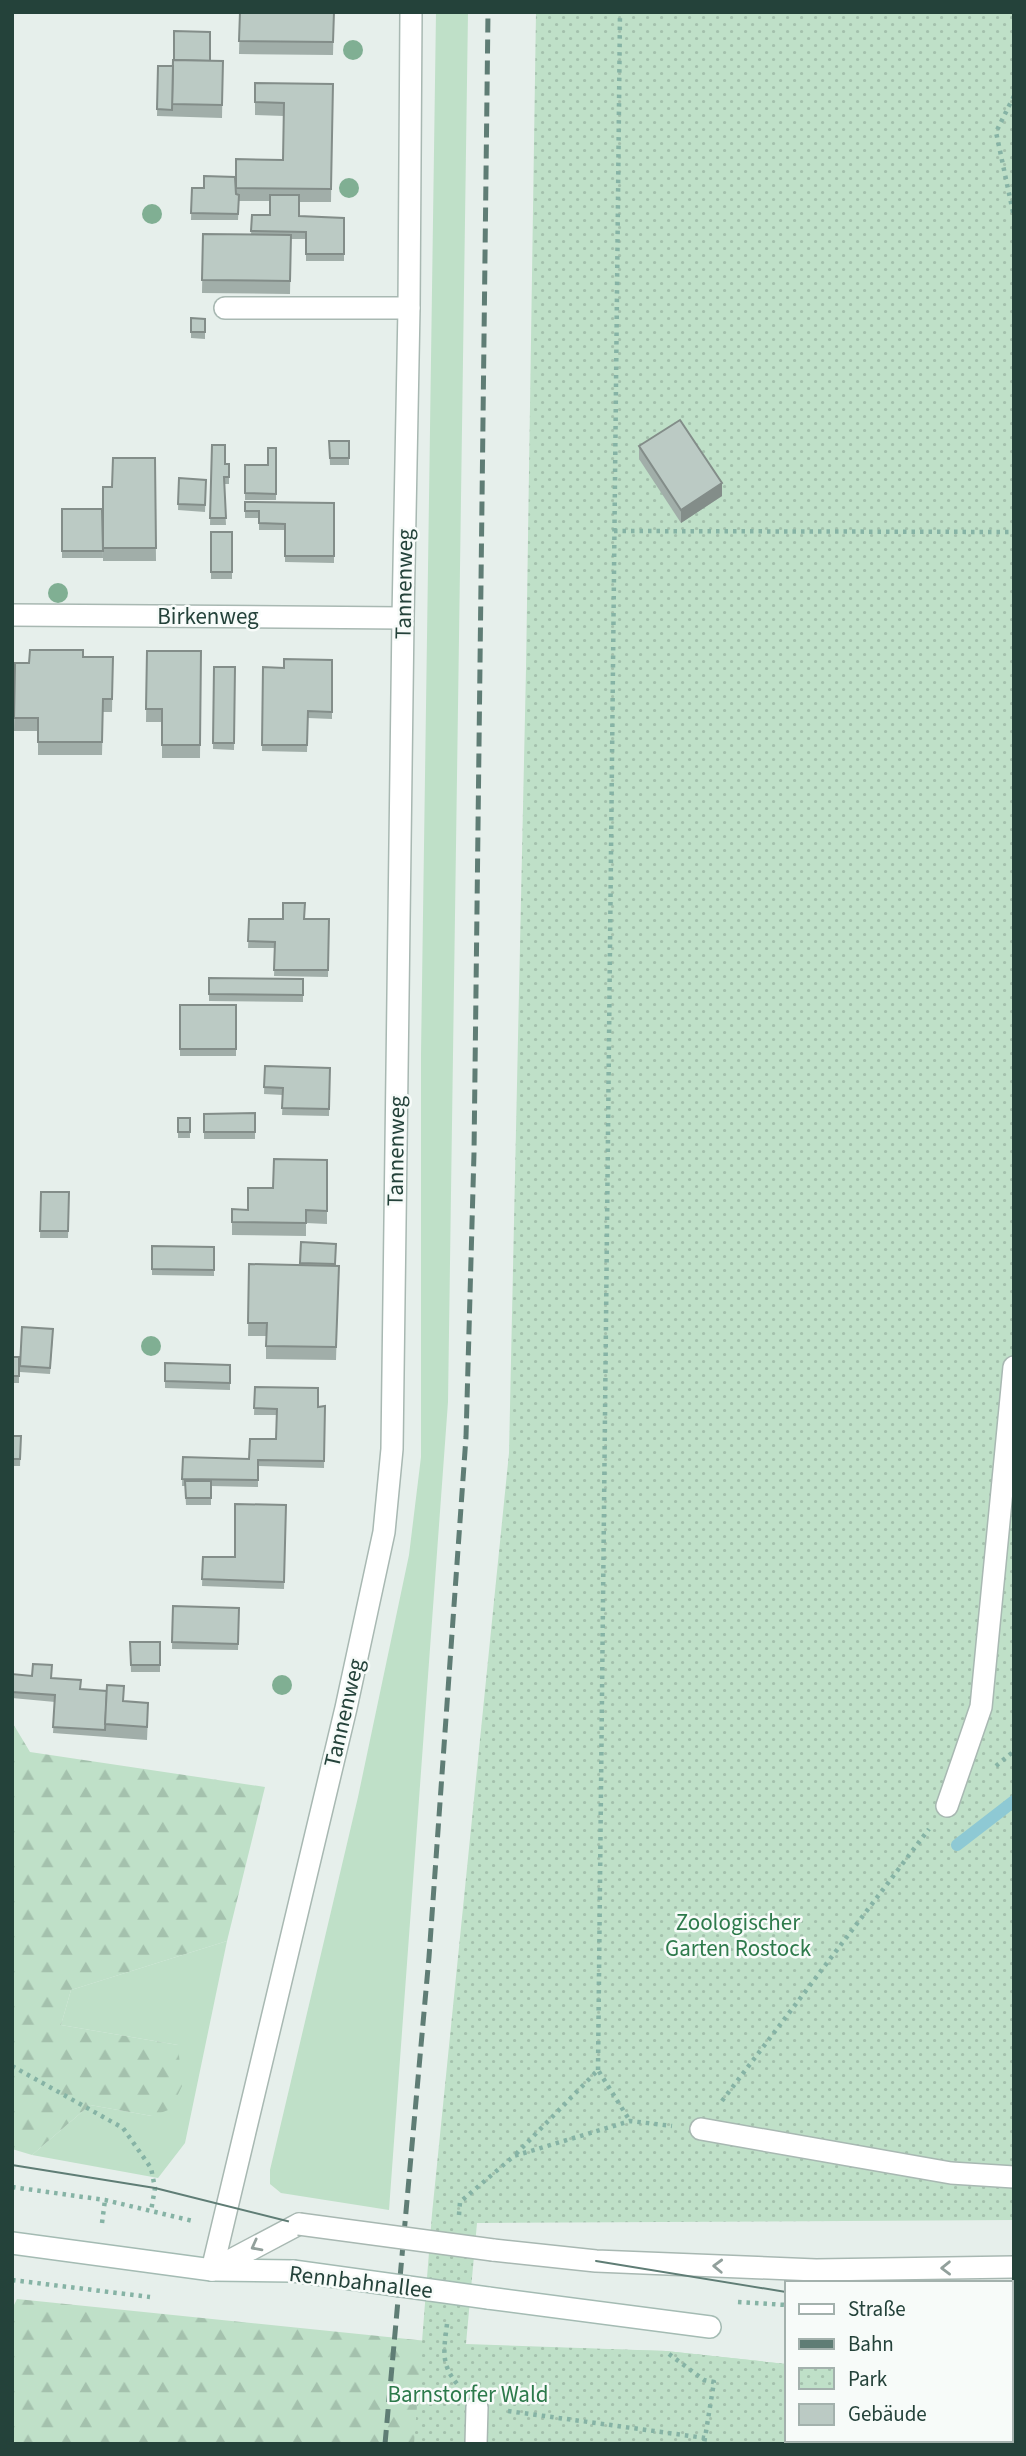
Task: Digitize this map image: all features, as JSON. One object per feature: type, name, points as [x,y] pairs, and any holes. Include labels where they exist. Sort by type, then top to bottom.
[{"type":"street","name":"Tannenweg","points":[[212,2270],[343,1721],[384,1531],[392,1450],[411,12]]},
{"type":"street","points":[[225,308],[409,309]]},
{"type":"street","name":"Birkenweg","points":[[12,615],[403,618]]},
{"type":"street","points":[[947,1806],[981,1707],[1014,1367]]},
{"type":"street","points":[[701,2129],[951,2173],[1014,2177]]},
{"type":"street","points":[[212,2270],[299,2224],[596,2261],[816,2270],[1014,2267]]},
{"type":"street","name":"Rennbahnallee","points":[[12,2243],[212,2270],[293,2271],[710,2327]]},
{"type":"street","points":[[476,2444],[477,2407]]},
{"type":"path","points":[[620,12],[598,2070],[630,2121]]},
{"type":"path","points":[[1014,96],[996,132],[1014,217]]},
{"type":"path","points":[[614,531],[1014,533]]},
{"type":"path","points":[[995,1766],[1014,1751]]},
{"type":"path","points":[[514,2156],[630,2121],[701,2129],[947,1806]]},
{"type":"path","points":[[12,2066],[124,2128],[151,2168],[155,2188],[151,2211]]},
{"type":"path","points":[[460,2202],[514,2156],[598,2070]]},
{"type":"path","points":[[12,2187],[105,2200],[221,2228]]},
{"type":"path","points":[[477,2407],[704,2441],[714,2382],[704,2380],[666,2351]]},
{"type":"green space","points":[[436,12],[468,12],[448,1402],[389,2210],[281,2193],[270,2184],[270,2170],[358,1797],[409,1555],[421,1457],[421,1054]]},
{"type":"green space","name":"Zoologischer Garten Rostock","points":[[536,12],[1014,12],[1014,2220],[477,2223],[466,2344],[666,2351],[785,2364],[785,2442],[1012,2442],[1014,2376],[1014,2444],[414,2444],[432,2214],[509,1453],[526,669]]},
{"type":"green space","points":[[12,1722],[30,1752],[265,1787],[227,1941],[71,1990],[61,2025],[178,2045],[182,2086],[171,2109],[152,2116],[90,2105],[32,2155],[12,2149]]},
{"type":"green space","points":[[227,1941],[185,2143],[158,2178],[32,2155],[90,2105],[152,2116],[178,2045],[61,2025],[71,1990]]},
{"type":"green space","name":"Barnstorfer Wald","points":[[17,2299],[466,2345],[666,2351],[785,2364],[785,2442],[1012,2442],[1014,2376],[1014,2444],[12,2444],[12,2309]]},
{"type":"building","points":[[240,12],[334,12],[333,42],[239,41]]},
{"type":"building","points":[[174,31],[210,32],[210,61],[174,60]]},
{"type":"building","points":[[173,60],[223,61],[222,105],[172,104]]},
{"type":"building","points":[[158,66],[173,66],[172,110],[157,109]]},
{"type":"building","points":[[255,83],[333,84],[331,189],[236,188],[236,159],[283,160],[284,103],[255,102]]},
{"type":"building","points":[[204,176],[235,177],[236,194],[239,195],[238,214],[191,213],[192,188],[204,188]]},
{"type":"building","points":[[270,195],[299,195],[299,216],[344,218],[344,254],[306,254],[306,232],[251,231],[252,215],[270,215]]},
{"type":"building","points":[[203,234],[291,235],[290,281],[202,280]]},
{"type":"building","points":[[191,318],[205,319],[205,332],[191,332]]},
{"type":"building","points":[[680,420],[722,483],[681,510],[639,446]]},
{"type":"building","points":[[329,441],[349,441],[349,458],[330,458]]},
{"type":"building","points":[[212,445],[225,445],[225,464],[229,464],[229,477],[224,477],[226,518],[210,518]]},
{"type":"building","points":[[268,448],[276,448],[276,494],[245,493],[245,465],[268,465]]},
{"type":"building","points":[[113,458],[155,458],[156,548],[103,548],[103,487],[112,487]]},
{"type":"building","points":[[179,478],[206,480],[205,505],[178,504]]},
{"type":"building","points":[[245,502],[334,503],[334,556],[285,556],[285,524],[259,523],[259,511],[245,511]]},
{"type":"building","points":[[62,509],[102,509],[103,551],[62,551]]},
{"type":"building","points":[[211,532],[232,532],[232,572],[211,572]]},
{"type":"building","points":[[30,650],[83,650],[83,657],[113,657],[112,699],[103,699],[102,742],[38,742],[38,718],[14,718],[15,663],[29,663]]},
{"type":"building","points":[[147,651],[201,651],[200,745],[162,745],[162,709],[146,709]]},
{"type":"building","points":[[284,659],[332,660],[332,712],[308,711],[307,745],[262,745],[263,667],[284,668]]},
{"type":"building","points":[[214,667],[235,667],[234,743],[213,743]]},
{"type":"building","points":[[283,903],[305,903],[304,919],[329,919],[328,970],[274,970],[275,942],[248,941],[249,919],[283,919]]},
{"type":"building","points":[[209,978],[303,979],[303,995],[209,994]]},
{"type":"building","points":[[180,1005],[236,1005],[236,1049],[180,1049]]},
{"type":"building","points":[[265,1066],[330,1068],[329,1109],[282,1108],[283,1088],[264,1087]]},
{"type":"building","points":[[255,1113],[255,1132],[204,1132],[204,1114]]},
{"type":"building","points":[[178,1118],[190,1118],[190,1132],[178,1132]]},
{"type":"building","points":[[274,1159],[327,1160],[327,1211],[306,1210],[306,1223],[232,1222],[232,1209],[248,1210],[248,1188],[273,1188]]},
{"type":"building","points":[[41,1192],[69,1192],[68,1231],[40,1231]]},
{"type":"building","points":[[301,1242],[336,1244],[335,1264],[300,1263]]},
{"type":"building","points":[[152,1246],[214,1247],[214,1270],[152,1269]]},
{"type":"building","points":[[249,1264],[339,1266],[336,1347],[266,1346],[267,1323],[248,1323]]},
{"type":"building","points":[[22,1327],[53,1329],[50,1368],[20,1366]]},
{"type":"building","points":[[12,1357],[19,1357],[19,1376],[12,1376]]},
{"type":"building","points":[[165,1363],[230,1365],[230,1383],[165,1381]]},
{"type":"building","points":[[255,1387],[318,1388],[318,1407],[325,1406],[324,1461],[258,1460],[258,1480],[182,1479],[183,1457],[249,1459],[250,1439],[276,1439],[277,1409],[254,1408]]},
{"type":"building","points":[[12,1436],[21,1436],[20,1459],[12,1459]]},
{"type":"building","points":[[185,1481],[211,1481],[211,1498],[186,1498]]},
{"type":"building","points":[[235,1504],[286,1505],[284,1582],[202,1579],[203,1557],[235,1557]]},
{"type":"building","points":[[173,1606],[239,1608],[238,1644],[172,1642]]},
{"type":"building","points":[[130,1642],[160,1642],[160,1665],[131,1665]]},
{"type":"building","points":[[33,1664],[52,1665],[51,1678],[81,1680],[80,1689],[107,1691],[105,1730],[53,1727],[55,1695],[12,1692],[12,1674],[32,1676]]},
{"type":"building","points":[[107,1685],[124,1686],[123,1701],[148,1703],[147,1727],[105,1724]]},
{"type":"waterway","points":[[957,1845],[1014,1801]]},
{"type":"tram line","points":[[12,2165],[155,2188],[299,2224]]},
{"type":"tram line","points":[[596,2261],[785,2292]]},
{"type":"railway","points":[[385,2444],[429,1957],[466,1437],[474,1153],[488,12]]}]
